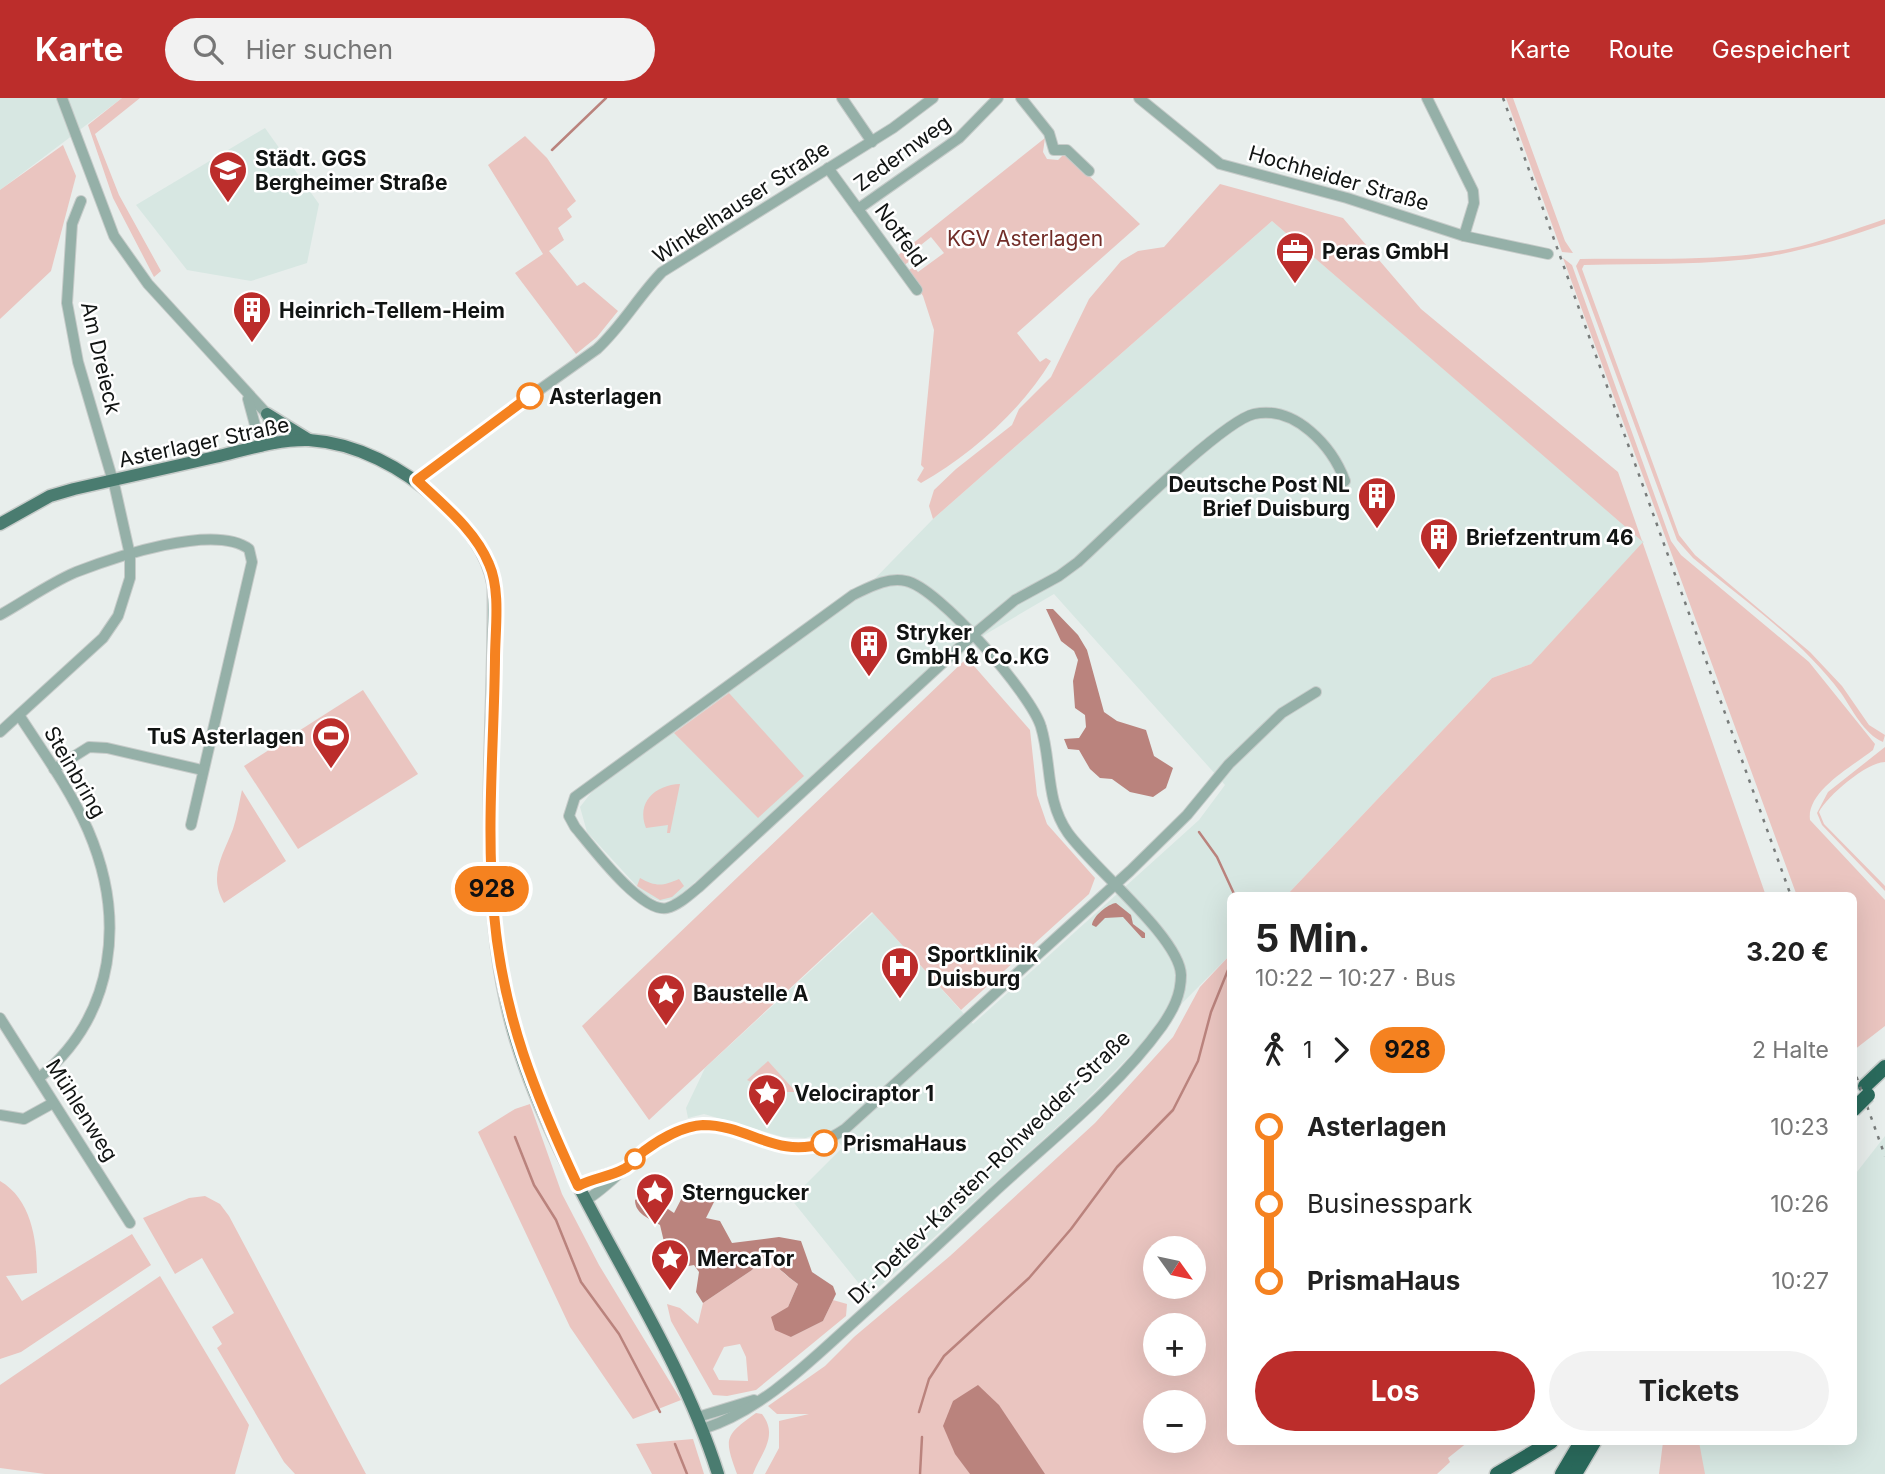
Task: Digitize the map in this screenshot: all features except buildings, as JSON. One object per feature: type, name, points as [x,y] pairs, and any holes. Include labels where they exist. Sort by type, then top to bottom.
[{"type":"highway","points":[[1862,1092],[1885,1067]]},
{"type":"highway","points":[[1862,1092],[1885,1080]]},
{"type":"highway","points":[[1497,1474],[1547,1445]]},
{"type":"highway","points":[[1562,1474],[1579,1445]]},
{"type":"highway","points":[[1575,1474],[1592,1445]]},
{"type":"main road","points":[[267,414],[309,440]]},
{"type":"main road","name":"Asterlager Straße","points":[[0,524],[50,496],[267,445],[309,440],[362,453],[393,466],[417,480],[466,528],[491,567],[495,641],[491,865],[494,916],[515,1037],[531,1082],[578,1186],[667,1347],[700,1423],[718,1474]]},
{"type":"street","points":[[62,98],[114,236],[124,253],[244,393],[267,414],[267,445]]},
{"type":"street","points":[[842,98],[872,142]]},
{"type":"street","name":"Winkelhauser Straße","points":[[417,480],[597,349],[615,333],[646,289],[662,272],[872,142],[933,98]]},
{"type":"street","name":"Zedernweg","points":[[858,209],[958,138],[998,98]]},
{"type":"street","points":[[1021,98],[1049,133],[1054,149],[1067,150],[1089,170]]},
{"type":"street","name":"Hochheider Straße","points":[[1139,98],[1220,164],[1347,198],[1464,236],[1548,254]]},
{"type":"street","points":[[1427,98],[1473,191],[1474,203],[1464,236]]},
{"type":"street","name":"Notfeld","points":[[828,168],[917,290]]},
{"type":"street","name":"Am Dreieck","points":[[0,732],[103,638],[118,616],[127,594],[130,555],[113,480],[78,362],[66,303],[72,224],[81,201]]},
{"type":"street","points":[[244,393],[267,445]]},
{"type":"street","points":[[973,635],[1016,600],[1078,562],[1235,421],[1270,412],[1296,421],[1331,453],[1345,481]]},
{"type":"street","points":[[0,615],[74,573],[130,555],[204,538],[242,543],[252,555],[191,825]]},
{"type":"street","name":"Dr.-Detlev-Karsten-Rohwedder-Straße","points":[[700,1423],[758,1399],[793,1376],[1104,1090],[1163,1026],[1175,1006],[1180,992],[1178,960],[1160,934],[1069,834],[1056,812],[1042,727],[1034,709],[973,635],[921,587],[905,581],[876,584],[853,594],[575,797],[569,816],[575,827],[641,900],[659,909],[678,903],[973,635]]},
{"type":"street","points":[[586,1200],[603,1190],[644,1151],[683,1129],[703,1125],[740,1132],[787,1149],[811,1147],[829,1140],[866,1111],[1115,884],[1187,815],[1228,764],[1282,713],[1316,692]]},
{"type":"street","name":"Steinbring","points":[[19,715],[54,769],[88,830],[97,854],[106,903],[107,959],[98,1003],[70,1048],[39,1077]]},
{"type":"street","points":[[54,769],[89,747],[107,748],[202,770]]},
{"type":"street","name":"Mühlenweg","points":[[0,1018],[130,1223]]},
{"type":"street","points":[[0,1115],[24,1119],[53,1103]]},
{"type":"street","points":[[578,1186],[596,1177],[625,1169]]},
{"type":"shaded area","points":[[0,98],[122,98],[0,190]]},
{"type":"shaded area","name":"Städt. GGS Bergheimer Straße","points":[[265,128],[319,204],[307,263],[251,281],[187,270],[136,205]]},
{"type":"shaded area","points":[[1272,221],[1644,542],[1531,664],[1492,678],[1290,892],[1227,892],[1227,958],[1079,1107],[869,1296],[791,1199],[843,1147],[827,1130],[806,1138],[783,1137],[704,1114],[688,1118],[686,1108],[705,1068],[873,913],[973,1024],[1199,820],[1225,785],[1054,594],[986,634],[675,899],[660,901],[645,895],[587,832],[580,807],[594,789],[852,602],[933,519]]},
{"type":"shaded area","points":[[1046,609],[1053,609],[1078,635],[1087,650],[1104,712],[1117,721],[1146,730],[1154,756],[1173,768],[1166,788],[1153,797],[1130,792],[1112,779],[1100,778],[1090,769],[1079,750],[1068,749],[1064,739],[1079,738],[1086,727],[1085,715],[1075,708],[1073,681],[1078,660],[1074,651],[1061,641]]},
{"type":"shaded area","points":[[1116,903],[1131,915],[1133,924],[1145,933],[1145,938],[1123,917],[1105,918],[1096,927],[1092,925],[1101,911]]},
{"type":"shaded area","points":[[1885,1136],[1885,1474],[1679,1474],[1684,1445],[1857,1445],[1857,1172]]},
{"type":"shaded area","points":[[687,1188],[714,1202],[706,1218],[720,1221],[732,1243],[779,1237],[801,1241],[812,1272],[833,1286],[836,1294],[823,1321],[791,1337],[775,1330],[771,1317],[788,1307],[798,1284],[762,1258],[752,1270],[703,1303],[696,1292],[699,1272],[694,1265],[678,1268],[669,1263],[660,1225],[637,1209],[635,1200],[640,1197],[651,1205],[664,1202],[662,1205],[674,1213]]},
{"type":"shaded area","points":[[978,1385],[999,1405],[1045,1474],[970,1474],[955,1454],[943,1426],[953,1401]]},
{"type":"green space","points":[[122,98],[140,98],[95,134],[119,195],[161,271],[154,277],[113,198],[88,125]]},
{"type":"green space","points":[[1506,98],[1513,98],[1565,241],[1573,253],[1562,252]]},
{"type":"green space","points":[[525,136],[547,158],[576,201],[567,209],[572,217],[558,228],[564,240],[549,251],[577,286],[584,282],[618,311],[597,337],[576,354],[515,273],[543,254],[488,165]]},
{"type":"green space","name":"KGV Asterlagen","points":[[1045,138],[1043,152],[1047,159],[1058,160],[1065,153],[1140,224],[1017,333],[1040,362],[1046,358],[1051,361],[1025,397],[976,445],[921,483],[917,480],[924,468],[921,465],[934,330],[923,296],[907,271],[914,267],[918,272],[944,253],[931,237],[907,256],[910,261],[903,266],[897,256]]},
{"type":"green space","points":[[63,145],[76,176],[51,271],[0,319],[0,190]]},
{"type":"green space","points":[[1220,184],[1343,218],[1421,309],[1618,472],[1642,541],[1272,221],[933,519],[929,506],[934,490],[1012,425],[1019,409],[1051,377],[1089,299],[1121,261],[1138,251],[1164,247]]},
{"type":"green space","points":[[1885,219],[1885,224],[1857,234],[1771,256],[1701,263],[1584,265],[1582,269],[1679,535],[1695,555],[1810,652],[1842,686],[1869,725],[1885,735],[1883,742],[1864,727],[1841,693],[1808,655],[1771,621],[1693,558],[1677,540],[1576,266],[1580,259],[1684,258],[1762,253],[1813,243]]},
{"type":"green space","points":[[1563,258],[1572,265],[1671,541],[1681,555],[1809,662],[1875,744],[1873,750],[1823,789],[1815,799],[1810,820],[1885,900],[1885,1026],[1857,1048],[1857,892],[1796,892]]},
{"type":"green space","points":[[1643,542],[1765,892],[1290,892],[1492,678],[1531,664]]},
{"type":"green space","points":[[967,658],[1030,730],[1037,795],[1047,824],[1095,878],[1089,894],[961,1010],[872,912],[649,1120],[582,1026]]},
{"type":"green space","name":"TuS Asterlagen","points":[[363,690],[418,774],[298,849],[244,766]]},
{"type":"green space","points":[[729,693],[804,776],[758,818],[674,733]]},
{"type":"green space","points":[[1885,747],[1885,762],[1877,763],[1848,781],[1830,797],[1819,812],[1824,824],[1885,886],[1885,891],[1822,825],[1817,813],[1828,792]]},
{"type":"green space","points":[[680,784],[670,833],[667,833],[668,825],[646,828],[644,810],[650,797],[663,788]]},
{"type":"green space","points":[[242,790],[286,861],[224,903],[219,893],[217,875]]},
{"type":"green space","points":[[640,878],[660,884],[679,879],[684,886],[672,897],[660,900],[637,886]]},
{"type":"green space","points":[[1227,958],[1227,1445],[1464,1445],[1448,1458],[1450,1462],[1437,1474],[765,1474],[779,1448],[779,1421],[809,1414],[777,1414],[768,1406],[825,1366],[854,1337],[950,1256],[1095,1123],[1173,1037],[1200,987]]},
{"type":"green space","points":[[768,1061],[796,1092],[770,1092],[747,1080]]},
{"type":"green space","points":[[530,1104],[562,1194],[599,1265],[681,1400],[633,1419],[570,1327],[478,1132],[515,1109]]},
{"type":"green space","points":[[0,1181],[19,1198],[25,1209],[36,1247],[37,1273],[6,1276],[22,1301],[132,1234],[151,1265],[21,1352],[0,1359]]},
{"type":"green space","points":[[205,1196],[220,1204],[229,1216],[366,1474],[295,1474],[284,1462],[217,1348],[222,1344],[212,1327],[234,1313],[202,1258],[175,1274],[143,1218],[189,1198]]},
{"type":"green space","points":[[762,1258],[798,1284],[788,1307],[791,1337],[823,1321],[833,1300],[847,1304],[846,1316],[756,1390],[727,1396],[713,1395],[671,1321],[667,1304],[680,1308],[698,1324],[703,1303],[752,1270]],"holes":[[[740,1344],[746,1357],[748,1381],[719,1380],[713,1369],[724,1347]]]},
{"type":"green space","points":[[160,1276],[249,1425],[235,1474],[45,1474],[0,1468],[0,1385]]},
{"type":"green space","points":[[756,1413],[762,1414],[767,1422],[767,1444],[753,1474],[737,1474],[730,1453],[730,1439],[738,1427]]},
{"type":"green space","points":[[693,1439],[704,1474],[652,1474],[636,1444]]},
{"type":"green space","points":[[1663,1445],[1700,1445],[1705,1474],[1659,1474]]},
{"type":"waterway","points":[[552,150],[606,98]]},
{"type":"waterway","points":[[1199,832],[1217,857],[1233,892]]},
{"type":"waterway","points":[[919,1412],[929,1379],[944,1356],[1029,1278],[1071,1229],[1117,1167],[1173,1110],[1198,1061],[1211,1012],[1227,972]]},
{"type":"waterway","points":[[515,1137],[534,1185],[556,1220],[581,1282],[619,1334],[660,1412]]},
{"type":"waterway","points":[[920,1474],[922,1437]]},
{"type":"waterway","points":[[675,1444],[687,1474]]},
{"type":"railway","points":[[1503,98],[1790,892]]},
{"type":"railway","points":[[1857,1078],[1885,1156]]},
{"type":"bus line","name":"928","points":[[530,396],[417,480],[466,528],[483,550],[491,567],[495,641],[491,795],[494,916],[511,1019],[526,1070],[578,1186],[596,1177],[625,1169],[644,1151],[683,1129],[703,1125],[740,1132],[787,1149],[824,1143]]},
{"type":"place","name":"Städt. GGS Bergheimer Straße","points":[[228,204]]},
{"type":"place","name":"Peras GmbH","points":[[1295,285]]},
{"type":"place","name":"Heinrich-Tellem-Heim","points":[[252,344]]},
{"type":"place","name":"Asterlagen","points":[[530,396]]},
{"type":"place","name":"Deutsche Post NL Brief Duisburg","points":[[1377,530]]},
{"type":"place","name":"Briefzentrum 46","points":[[1439,571]]},
{"type":"place","name":"Stryker GmbH & Co.KG","points":[[869,678]]},
{"type":"place","name":"TuS Asterlagen","points":[[331,770]]},
{"type":"place","name":"Sportklinik Duisburg","points":[[900,1000]]},
{"type":"place","name":"Baustelle A","points":[[666,1027]]},
{"type":"place","name":"Velociraptor 1","points":[[767,1127]]},
{"type":"place","name":"PrismaHaus","points":[[824,1143]]},
{"type":"place","name":"Sterngucker","points":[[655,1226]]},
{"type":"place","name":"MercaTor","points":[[670,1292]]}]
